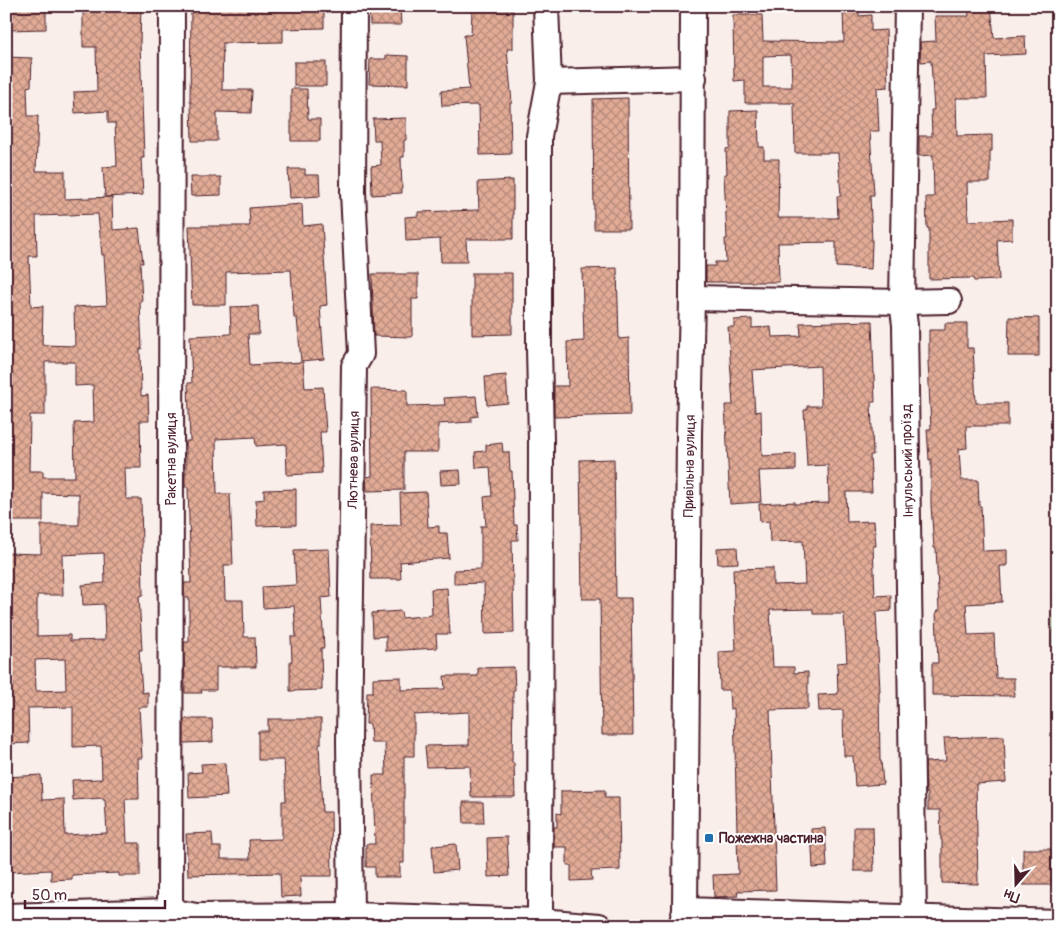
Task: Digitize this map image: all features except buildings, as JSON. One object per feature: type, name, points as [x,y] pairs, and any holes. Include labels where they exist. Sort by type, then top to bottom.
[{"type":"street","name":"Ракетна вулиця","points":[[170,911],[172,6]]},
{"type":"street","name":"Лютнева вулиця","points":[[351,915],[349,742],[354,366],[361,354],[353,192],[354,6]]},
{"type":"street","points":[[540,921],[541,441],[539,136],[549,82],[546,6]]},
{"type":"street","name":"Привільна вулиця","points":[[683,918],[692,298],[693,6]]},
{"type":"street","name":"Інгульський проїзд","points":[[907,6],[902,302],[905,325],[914,916]]},
{"type":"street","points":[[549,82],[694,78]]},
{"type":"street","points":[[692,298],[902,302],[949,301]]},
{"type":"street","points":[[6,916],[170,911],[196,916],[351,915],[540,921],[599,926]]},
{"type":"street","points":[[683,918],[914,916],[1058,922]]},
{"type":"green space","points":[[1058,522],[1058,647],[1052,646]]},
{"type":"place","name":"Пожежна частина","points":[[709,838]]}]
